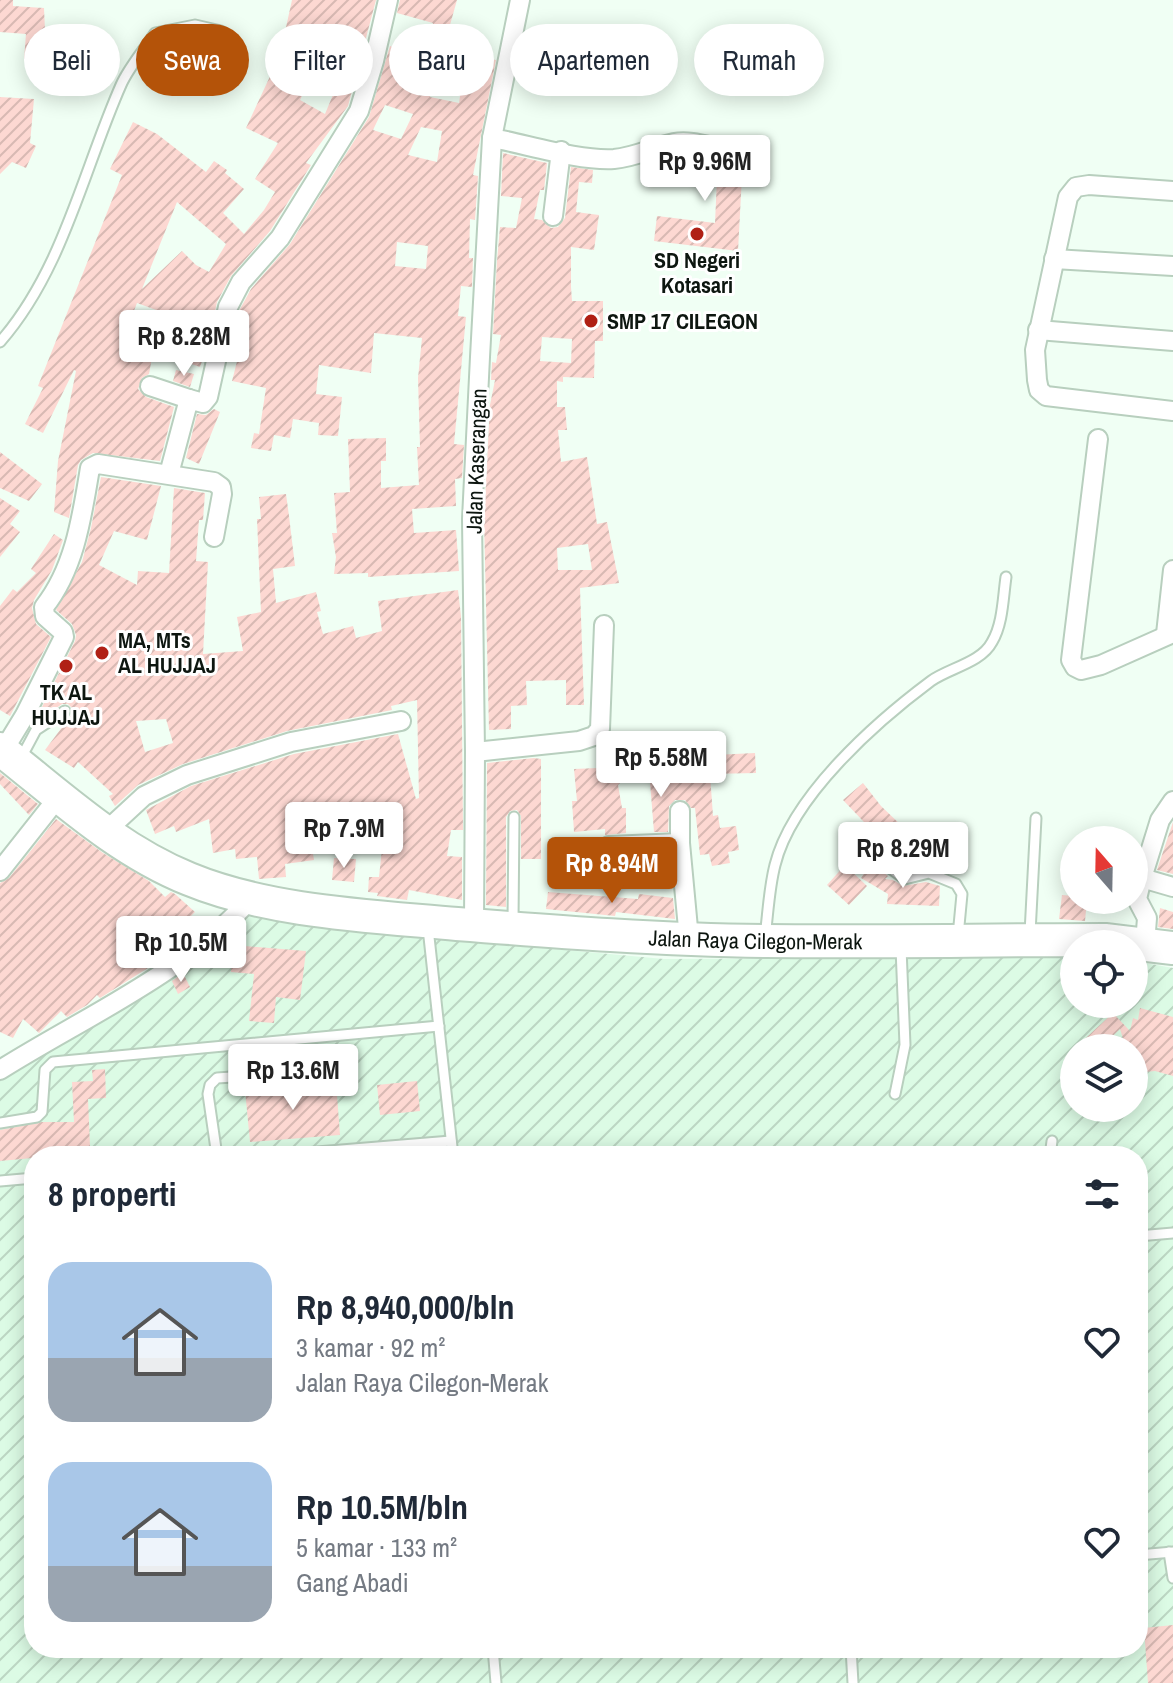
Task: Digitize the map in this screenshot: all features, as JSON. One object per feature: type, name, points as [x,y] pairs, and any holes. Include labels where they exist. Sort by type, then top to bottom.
[{"type":"highway","name":"Jalan Raya Cilegon-Merak","points":[[7,754],[105,832],[152,862],[192,880],[252,897],[355,915],[513,929],[689,939],[1060,941]]},
{"type":"street","points":[[150,386],[203,403],[207,400],[234,293],[280,238],[359,111],[384,25],[388,0]]},
{"type":"street","name":"Jalan Kaserangan","points":[[474,925],[472,519],[492,138],[520,0]]},
{"type":"street","points":[[492,138],[590,158],[635,156],[688,142],[723,149]]},
{"type":"street","points":[[553,216],[561,151]]},
{"type":"street","points":[[1173,191],[1089,185],[1076,187],[1068,197],[1035,350],[1039,390],[1046,396],[1173,411]]},
{"type":"street","points":[[1054,259],[1173,266]]},
{"type":"street","points":[[1038,330],[1173,341]]},
{"type":"street","points":[[169,474],[189,399]]},
{"type":"street","points":[[1098,439],[1071,660],[1075,667],[1081,670],[1091,668],[1169,633],[1173,570]]},
{"type":"street","points":[[7,754],[64,637],[63,632],[43,612],[76,545],[90,468],[98,464],[214,482],[221,487],[222,494],[214,537]]},
{"type":"street","points":[[475,752],[579,741],[594,736],[600,729],[604,625]]},
{"type":"street","points":[[105,832],[144,796],[187,775],[291,742],[401,721]]},
{"type":"street","points":[[0,871],[60,795]]},
{"type":"street","points":[[1148,859],[1160,820],[1173,801]]},
{"type":"street","points":[[680,811],[689,939]]},
{"type":"street","points":[[609,846],[680,843]]},
{"type":"street","points":[[1148,880],[1173,887]]},
{"type":"street","points":[[0,1070],[146,984],[234,917],[252,897]]},
{"type":"lane","points":[[0,342],[39,290],[122,83],[136,62]]},
{"type":"lane","points":[[764,941],[775,863],[811,795],[836,765],[931,681],[986,650],[995,639],[1006,577]]},
{"type":"lane","points":[[7,754],[65,711]]},
{"type":"lane","points":[[513,929],[514,817]]},
{"type":"lane","points":[[1029,940],[1036,818]]},
{"type":"lane","points":[[857,844],[905,879],[929,873],[956,884],[962,894],[958,939]]},
{"type":"lane","points":[[427,921],[452,1146]]},
{"type":"lane","points":[[895,1094],[905,1045],[901,940]]},
{"type":"lane","points":[[0,1123],[37,1117],[42,1112],[45,1070],[53,1062],[439,1026]]},
{"type":"lane","points":[[216,1146],[208,1094],[210,1085],[217,1078],[336,1070]]},
{"type":"lane","points":[[390,1146],[451,1141]]},
{"type":"lane","points":[[1051,1146],[1052,1141]]},
{"type":"lane","points":[[0,1181],[24,1179]]},
{"type":"lane","points":[[1148,1235],[1173,1233]]},
{"type":"lane","points":[[1148,1554],[1171,1552],[1173,1578]]},
{"type":"lane","points":[[494,1658],[496,1683]]},
{"type":"lane","points":[[852,1658],[853,1683]]},
{"type":"shaded area","points":[[245,916],[424,937],[664,959],[1060,957],[1060,1018],[1148,1018],[1148,964],[1173,968],[1173,1683],[0,1683],[0,1076],[180,974]]},
{"type":"building","points":[[0,0],[13,0],[13,6],[44,8],[45,24],[24,24],[24,34],[0,32]]},
{"type":"building","points":[[292,0],[376,0],[370,24],[287,24]]},
{"type":"building","points":[[400,0],[457,0],[450,24],[433,24],[397,13]]},
{"type":"building","points":[[389,49],[389,96],[430,96],[459,103],[460,96],[489,96],[473,175],[478,176],[475,220],[470,219],[472,287],[461,286],[458,316],[466,317],[454,444],[464,445],[462,478],[455,479],[456,506],[412,509],[414,533],[456,530],[459,571],[368,577],[368,573],[334,574],[336,557],[332,533],[337,533],[334,493],[350,492],[348,439],[386,438],[386,461],[381,461],[381,488],[419,485],[418,378],[422,338],[374,333],[371,373],[319,365],[316,394],[342,397],[338,436],[318,435],[319,423],[293,419],[290,438],[274,435],[271,451],[251,448],[254,433],[259,434],[266,388],[232,381],[242,342],[233,339],[239,311],[251,289],[290,244],[369,117]],"holes":[[[385,105],[413,114],[401,139],[373,130]],[[421,127],[442,131],[437,162],[408,155]],[[397,242],[428,246],[426,269],[395,266]]]},
{"type":"building","points":[[265,87],[265,96],[302,96],[300,100],[325,114],[332,96],[351,96],[348,106],[306,163],[311,165],[270,231],[231,276],[217,302],[211,330],[137,303],[126,331],[156,336],[149,374],[142,378],[138,389],[146,397],[174,407],[160,461],[93,453],[78,465],[69,518],[54,512],[58,461],[76,371],[43,433],[25,424],[43,388],[38,386],[122,175],[110,169],[133,122],[157,134],[206,172],[214,161],[227,170],[225,173],[244,189],[223,213],[244,234],[275,192],[255,179],[278,143],[246,128]],"holes":[[[177,202],[226,244],[209,272],[196,265],[182,251],[142,289]]]},
{"type":"building","points":[[0,97],[34,99],[30,143],[36,146],[26,168],[12,162],[0,174]]},
{"type":"building","points":[[503,153],[547,163],[544,190],[540,190],[534,219],[542,220],[551,228],[558,227],[565,218],[571,167],[593,170],[592,183],[579,182],[576,212],[599,215],[594,250],[571,247],[571,287],[572,301],[603,301],[603,341],[595,341],[594,378],[563,377],[563,382],[557,381],[557,407],[565,407],[567,430],[558,430],[561,462],[587,457],[597,524],[607,522],[619,583],[580,588],[584,705],[566,705],[566,680],[526,681],[527,705],[511,706],[511,729],[489,730],[484,519],[490,405],[495,380],[491,380],[492,362],[496,363],[501,335],[493,334],[497,261],[500,227],[516,228],[522,198],[501,196]],"holes":[[[542,337],[572,339],[571,363],[540,361]],[[588,544],[592,570],[558,570],[557,548]]]},
{"type":"building","points":[[681,154],[721,161],[743,157],[738,251],[654,241],[657,216],[715,223],[717,179],[657,178],[657,160]]},
{"type":"building","points":[[193,342],[208,344],[200,367],[186,362]]},
{"type":"building","points":[[176,370],[194,374],[190,387],[173,381]]},
{"type":"building","points":[[214,409],[220,412],[199,464],[186,458],[197,414],[206,415]]},
{"type":"building","points":[[0,452],[42,484],[29,501],[0,488]]},
{"type":"building","points":[[101,477],[161,486],[147,540],[114,531],[99,565],[137,585],[138,571],[169,573],[174,488],[205,493],[203,520],[199,520],[196,561],[208,562],[203,654],[243,651],[237,617],[261,612],[259,497],[286,494],[295,566],[273,569],[276,603],[316,592],[323,634],[353,626],[356,638],[382,631],[378,601],[458,590],[461,616],[463,830],[451,830],[447,856],[462,857],[462,900],[409,890],[407,900],[368,892],[369,877],[379,877],[382,849],[351,847],[353,819],[342,821],[341,815],[308,823],[314,860],[285,864],[286,877],[259,879],[257,857],[236,859],[235,849],[213,853],[209,819],[176,832],[174,826],[155,834],[146,810],[191,786],[294,754],[398,734],[416,799],[419,798],[417,700],[391,706],[392,710],[287,731],[183,764],[138,785],[115,806],[109,796],[113,794],[78,762],[74,768],[45,750],[72,714],[68,704],[62,704],[52,711],[42,707],[75,641],[72,624],[56,610],[82,562]],"holes":[[[166,719],[173,743],[145,752],[136,721]]]},
{"type":"building","points":[[0,498],[20,511],[10,524],[20,532],[0,557]]},
{"type":"building","points":[[54,534],[63,540],[52,570],[32,608],[36,624],[51,637],[10,716],[0,710],[0,606],[13,589],[17,592],[36,573],[31,569]]},
{"type":"building","points":[[755,753],[756,773],[710,774],[713,816],[718,815],[720,828],[736,826],[739,850],[728,852],[730,863],[712,866],[709,854],[700,855],[695,808],[691,808],[685,800],[675,800],[669,806],[668,832],[654,832],[650,782],[621,782],[618,785],[622,808],[626,808],[626,833],[605,835],[605,829],[574,832],[572,801],[577,801],[574,769],[669,765],[669,769],[695,768],[694,756]]},
{"type":"building","points":[[541,759],[541,859],[521,859],[521,816],[517,810],[510,811],[506,817],[506,907],[486,905],[487,763]]},
{"type":"building","points":[[0,773],[38,804],[29,815],[0,784]]},
{"type":"building","points":[[863,783],[905,829],[909,824],[923,835],[897,864],[878,850],[883,842],[843,800]]},
{"type":"building","points":[[56,819],[149,881],[165,897],[171,892],[175,894],[195,912],[162,944],[170,953],[159,961],[100,998],[97,995],[67,1017],[61,1011],[39,1033],[23,1019],[13,1038],[0,1032],[0,883],[9,878]]},
{"type":"building","points":[[1173,822],[1173,874],[1157,870]]},
{"type":"building","points":[[669,855],[671,871],[608,875],[607,857]]},
{"type":"building","points":[[334,858],[356,859],[354,882],[332,880]]},
{"type":"building","points":[[871,863],[888,876],[885,879],[903,886],[926,882],[940,886],[939,906],[887,904],[888,894],[861,878]]},
{"type":"building","points":[[845,865],[867,886],[849,905],[827,885]]},
{"type":"building","points":[[548,892],[638,899],[639,894],[673,898],[675,919],[616,912],[615,916],[546,909]]},
{"type":"building","points":[[1160,908],[1173,912],[1173,929],[1158,927]]},
{"type":"building","points":[[1060,911],[1060,914],[1086,914],[1085,921],[1059,919]]},
{"type":"building","points":[[233,945],[306,951],[300,1000],[276,997],[274,1023],[249,1021],[254,974],[231,972]]},
{"type":"building","points":[[183,973],[190,987],[178,994],[172,981]]},
{"type":"building","points":[[1148,1010],[1173,1017],[1173,1076],[1148,1072],[1148,1034],[1122,1034],[1120,1029],[1115,1034],[1090,1034],[1108,1018],[1118,1018],[1130,1031],[1133,1018],[1148,1018]]},
{"type":"building","points":[[105,1069],[106,1098],[88,1099],[90,1146],[24,1146],[24,1159],[0,1161],[0,1130],[42,1122],[74,1122],[72,1082],[93,1081],[92,1070]]},
{"type":"building","points":[[417,1081],[420,1111],[380,1115],[377,1085]]},
{"type":"building","points":[[336,1082],[340,1135],[250,1142],[245,1090]]},
{"type":"building","points":[[1173,1625],[1173,1683],[1148,1683],[1148,1628]]},
{"type":"place","name":"SD Negeri Kotasari","points":[[697,234]]},
{"type":"place","name":"SMP 17 CILEGON","points":[[591,321]]},
{"type":"place","name":"MA, MTs AL HUJJAJ","points":[[102,653]]},
{"type":"place","name":"TK AL HUJJAJ","points":[[66,666]]}]
